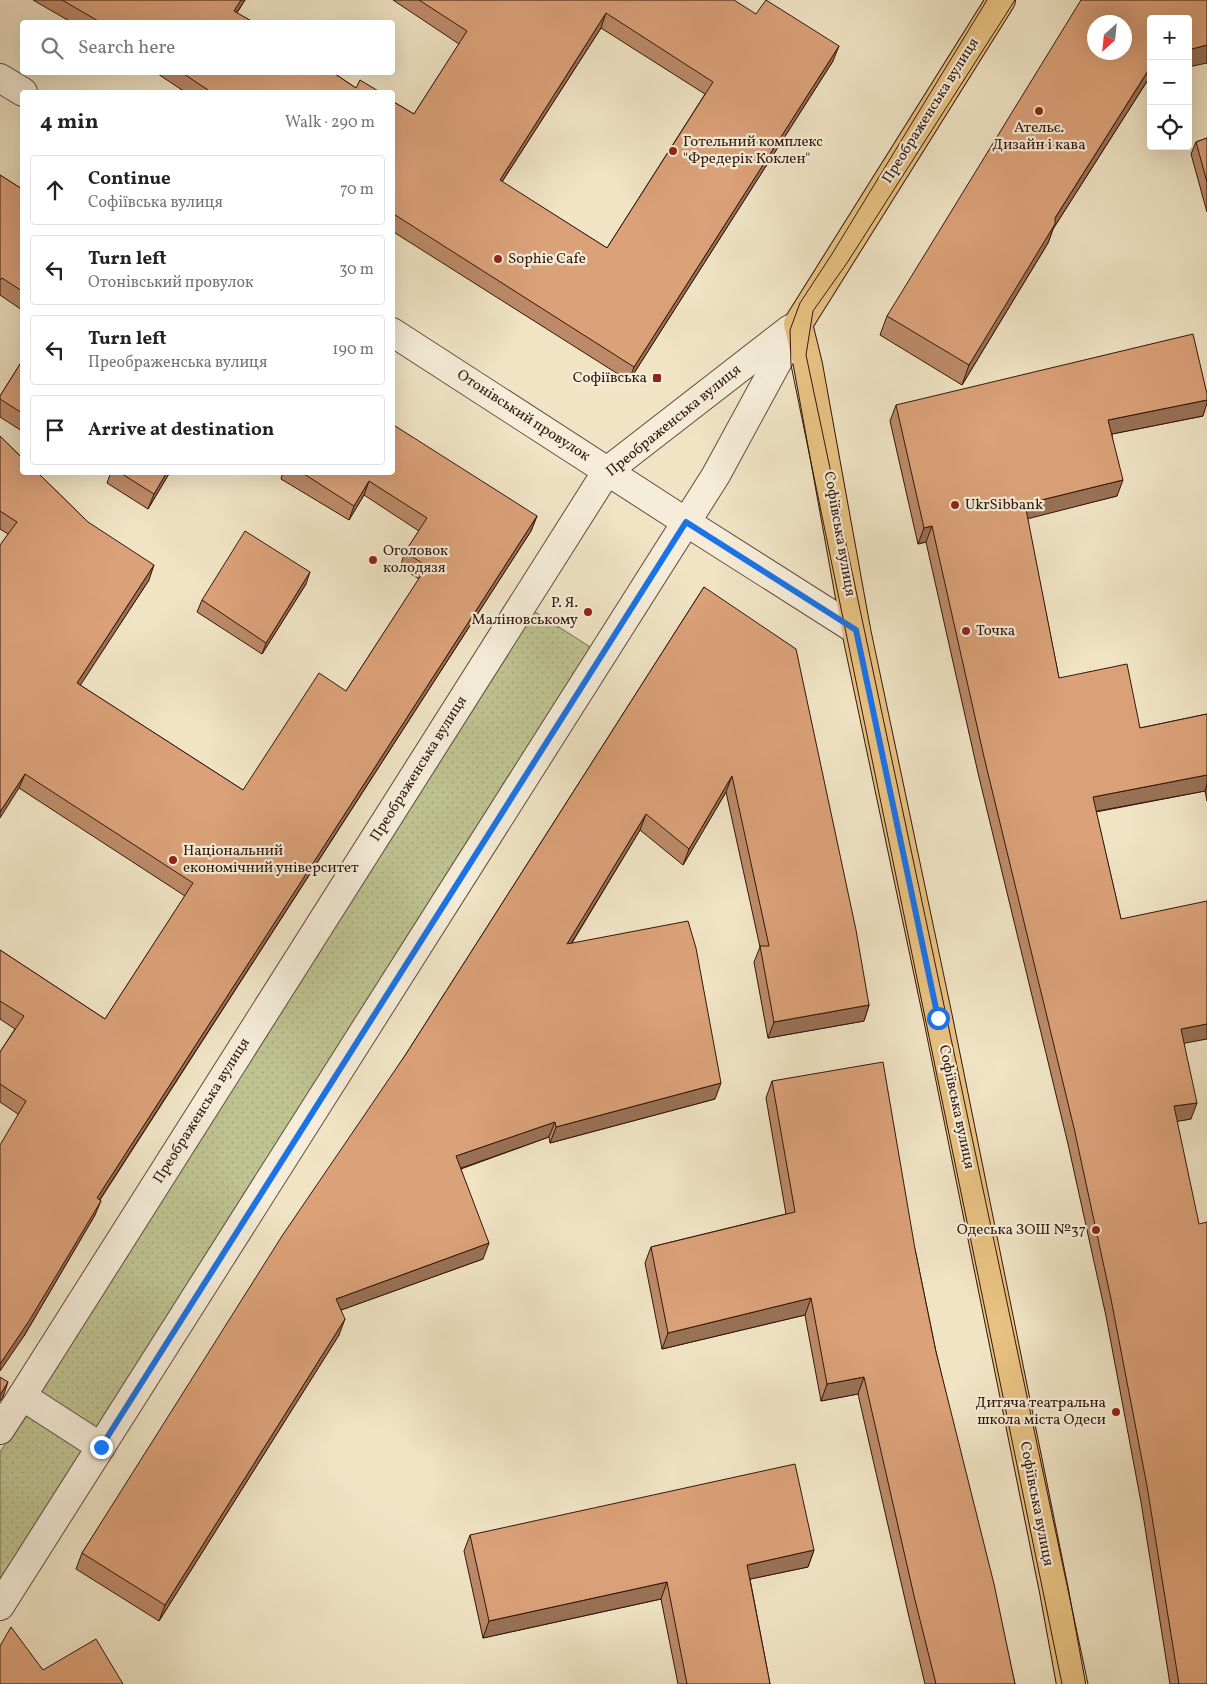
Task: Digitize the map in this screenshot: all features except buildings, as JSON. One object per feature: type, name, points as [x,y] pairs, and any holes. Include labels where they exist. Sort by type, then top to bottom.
[{"type":"main road","name":"Преображенська вулиця","points":[[798,324],[1001,0]]},
{"type":"main road","name":"Софіївська вулиця","points":[[798,324],[808,365],[856,630],[939,1024],[1054,1591],[1071,1684]]},
{"type":"street","points":[[0,78],[20,90]]},
{"type":"street","name":"Преображенська вулиця","points":[[0,1430],[607,471],[798,324]]},
{"type":"street","name":"Преображенська вулиця","points":[[0,1606],[716,475],[798,324]]},
{"type":"street","name":"Отонівський провулок","points":[[395,334],[856,630]]},
{"type":"street","points":[[22,1396],[101,1447]]},
{"type":"green space","points":[[532,610],[595,650],[97,1433],[37,1395]]},
{"type":"green space","points":[[28,1410],[90,1450],[0,1591],[0,1452]]},
{"type":"tram line","points":[[987,0],[800,303],[790,330],[791,365],[1062,1684]]},
{"type":"tram line","points":[[1015,0],[847,263],[813,311],[806,355],[1088,1684]]},
{"type":"place","name":"Ательє. Дизайн і кава","points":[[1039,111]]},
{"type":"place","name":"Готельний комплекс \"Фредерік Коклен\"","points":[[673,151]]},
{"type":"place","name":"Sophie Cafe","points":[[498,259]]},
{"type":"place","name":"Софiïвська","points":[[657,378]]},
{"type":"place","name":"UkrSibbank","points":[[955,505]]},
{"type":"place","name":"Оголовок колодязя","points":[[373,560]]},
{"type":"place","name":"Р. Я. Маліновському","points":[[588,612]]},
{"type":"place","name":"Точка","points":[[966,631]]},
{"type":"place","name":"Національний економічний університет","points":[[173,860]]},
{"type":"place","name":"Одеська ЗОШ №37","points":[[1096,1230]]},
{"type":"place","name":"Дитяча театральна школа міста Одеси","points":[[1116,1412]]},
{"type":"route","points":[[101,1447],[686,522],[856,630],[938,1018]]}]
